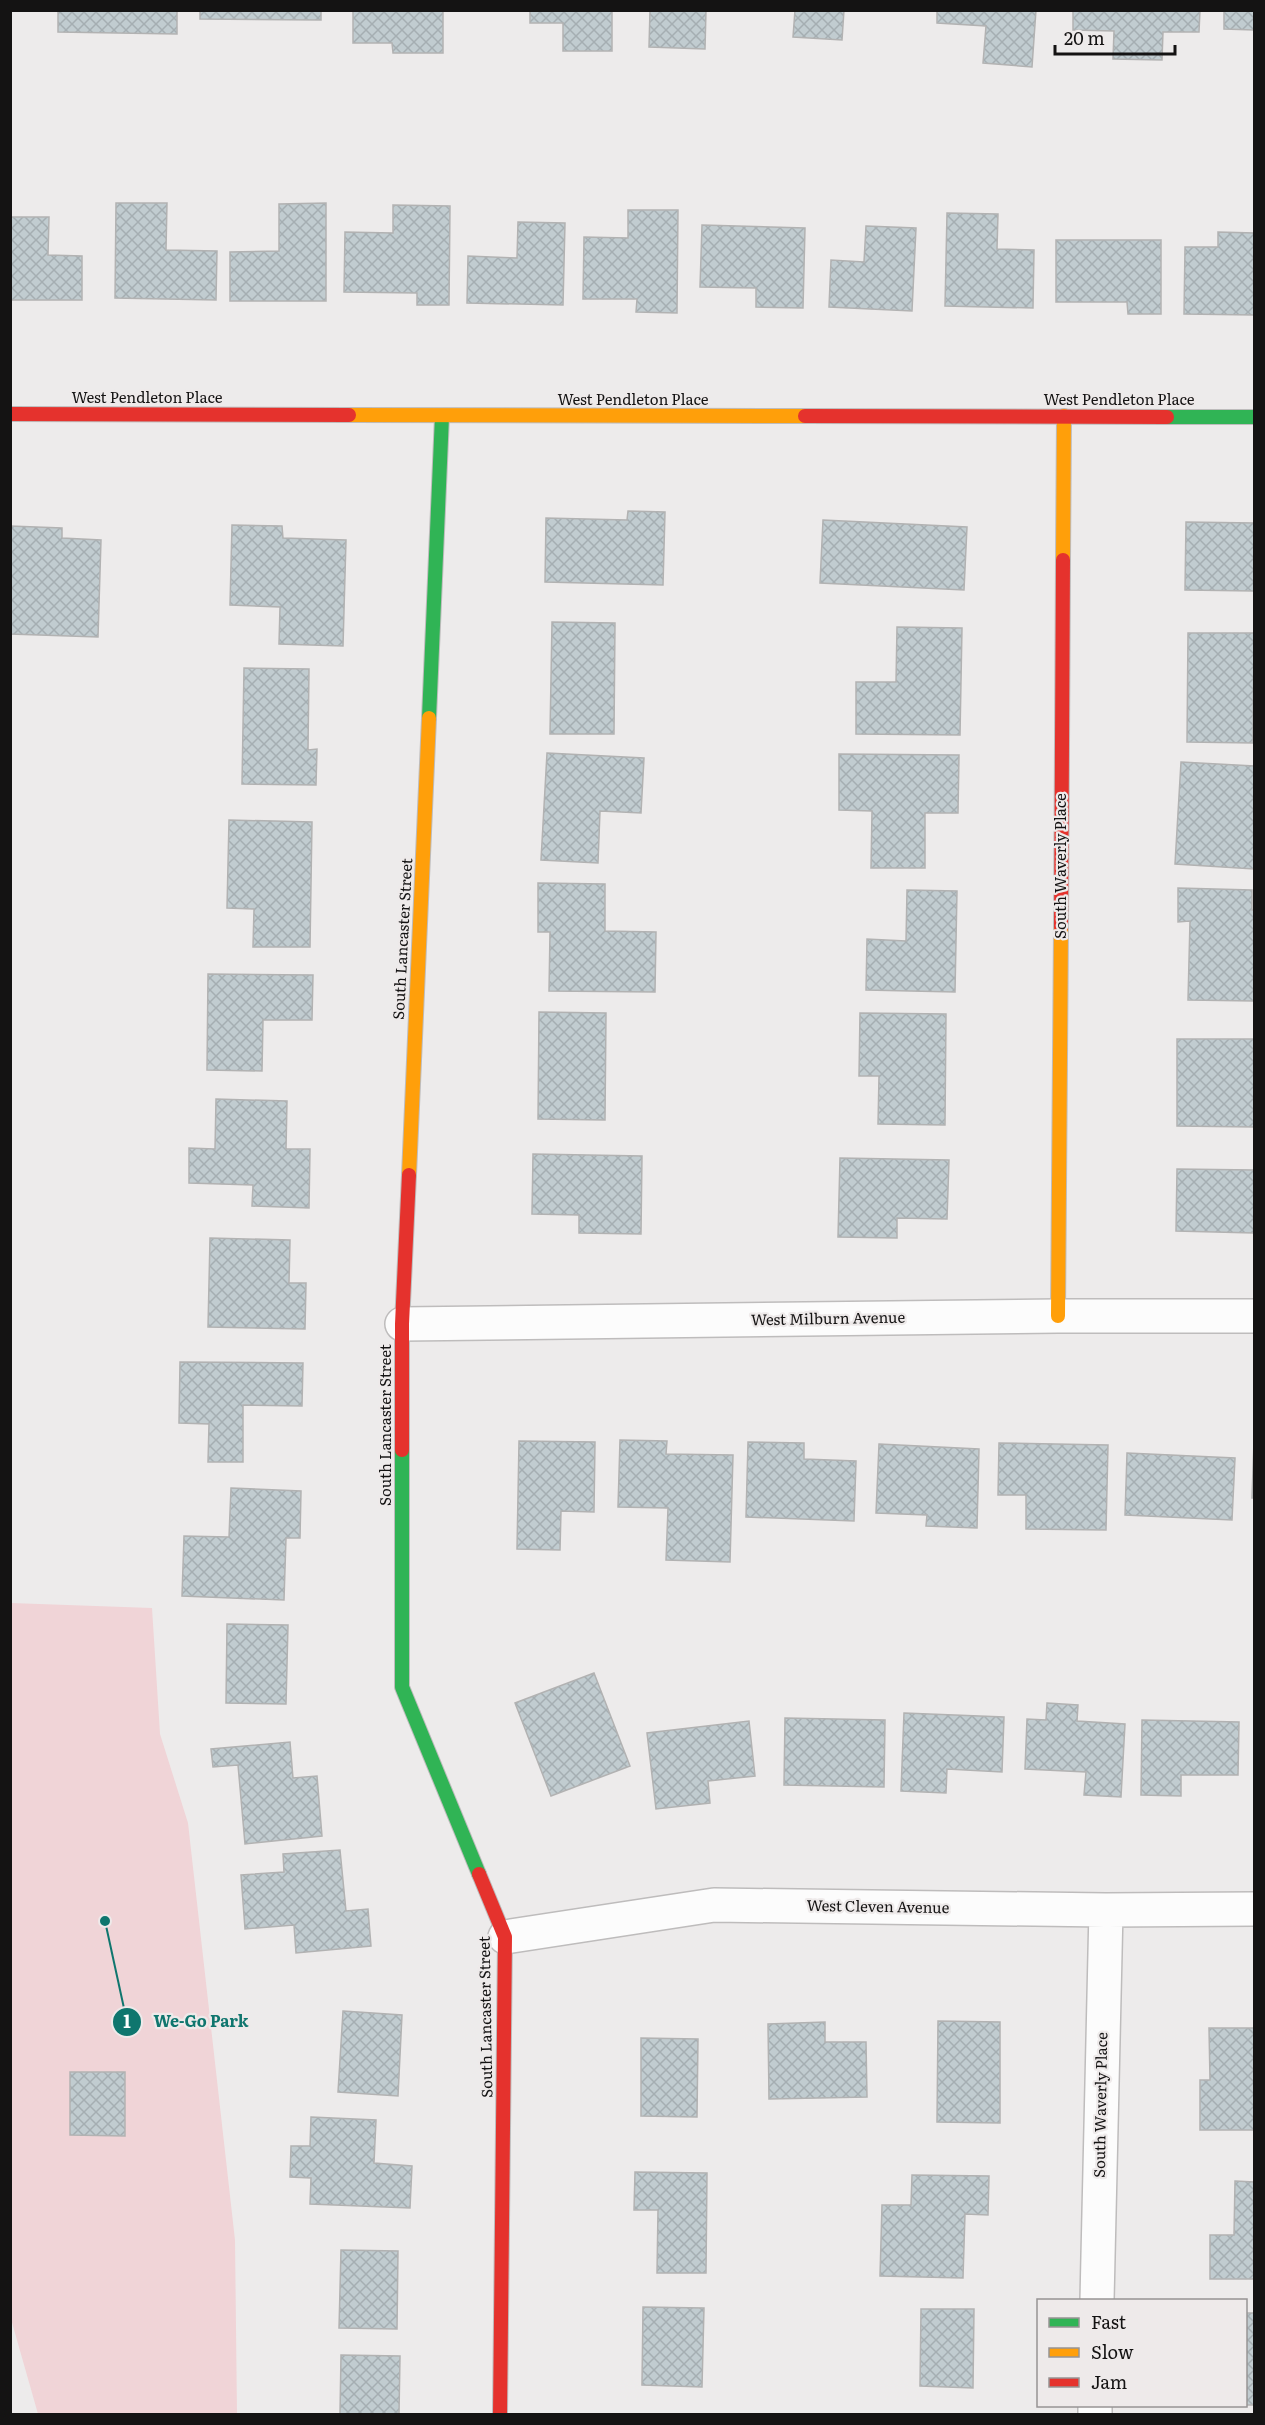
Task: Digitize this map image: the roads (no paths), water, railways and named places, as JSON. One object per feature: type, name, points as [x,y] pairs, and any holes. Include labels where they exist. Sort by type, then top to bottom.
[{"type":"street","name":"West Pendleton Place","points":[[10,414],[1254,417]]},
{"type":"street","name":"South Lancaster Street","points":[[442,416],[402,1324],[402,1687],[505,1936],[500,2415]]},
{"type":"street","name":"South Waverly Place","points":[[1058,1316],[1064,416]]},
{"type":"street","name":"West Milburn Avenue","points":[[402,1324],[1058,1316],[1254,1316]]},
{"type":"street","name":"West Cleven Avenue","points":[[505,1936],[714,1905],[1106,1910],[1254,1909]]},
{"type":"street","name":"South Waverly Place","points":[[1097,2299],[1106,1910]]},
{"type":"place","name":"We-Go Park","points":[[105,1921]]}]
